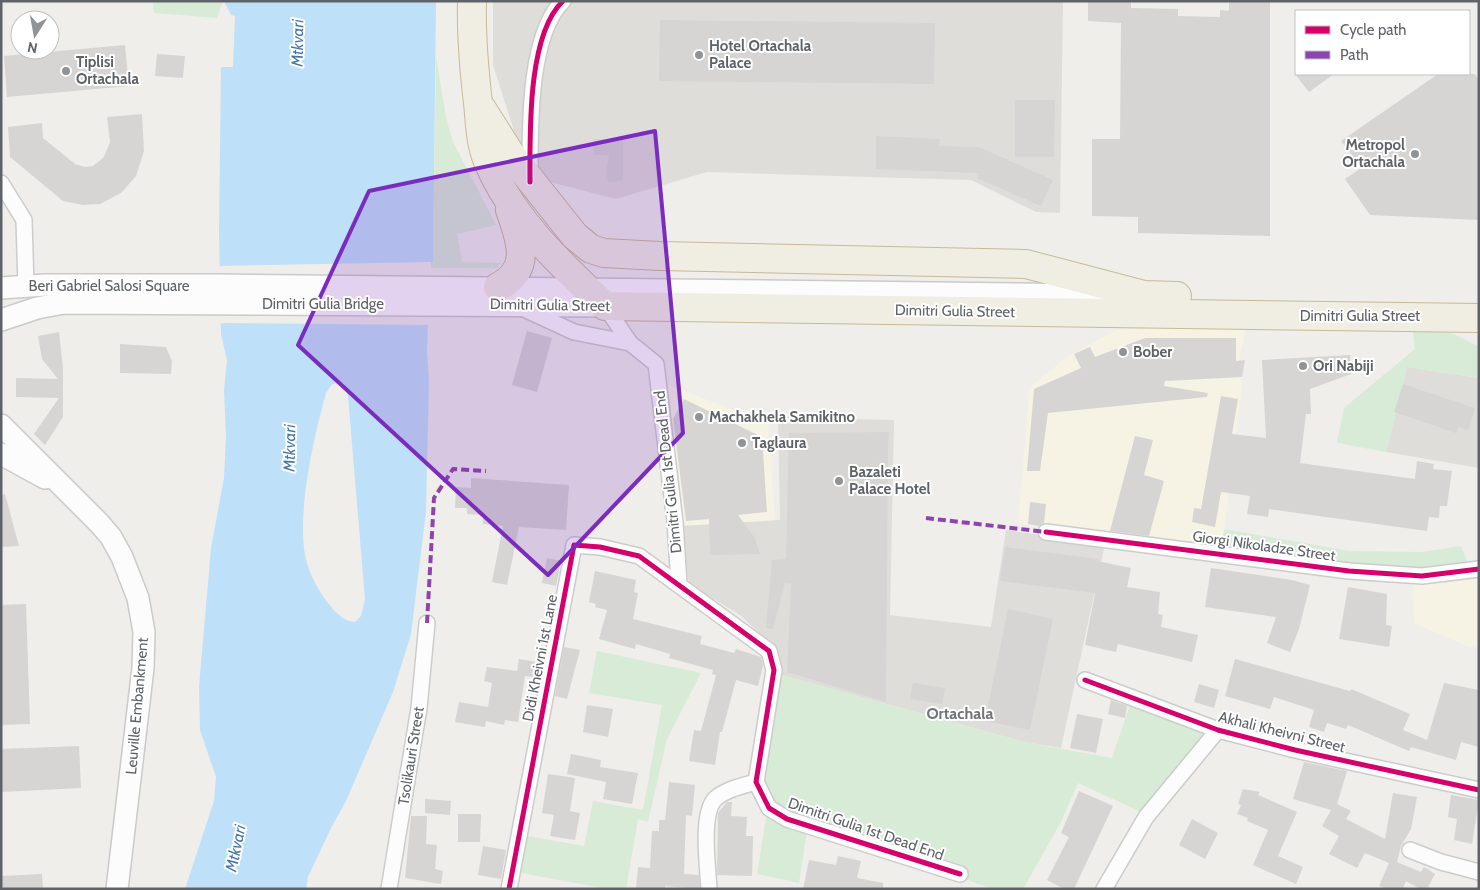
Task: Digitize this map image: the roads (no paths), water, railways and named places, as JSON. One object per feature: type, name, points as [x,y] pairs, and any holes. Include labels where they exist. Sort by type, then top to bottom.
[{"type":"highway","points":[[472,1],[471,46],[481,136],[487,158],[504,194],[518,234],[522,252],[507,296]]},
{"type":"highway","points":[[478,103],[530,182],[575,236],[591,249],[595,265],[589,301]]},
{"type":"highway","points":[[504,194],[589,301]]},
{"type":"highway","name":"Dimitri Gulia Street","points":[[591,249],[604,253],[643,256],[1026,264],[1144,295],[1479,303]]},
{"type":"highway","name":"Dimitri Gulia Street","points":[[589,301],[1258,316],[1427,316],[1479,318]]},
{"type":"highway","points":[[1427,316],[1479,336]]},
{"type":"main road","name":"Beri Gabriel Salosi Square","points":[[8,287],[216,294]]},
{"type":"main road","name":"Dimitri Gulia Street","points":[[431,295],[507,296],[589,301],[994,292],[1144,295]]},
{"type":"main road","name":"Beri Gabriel Salosi Square","points":[[1,320],[24,312],[64,303],[216,294]]},
{"type":"main road","name":"Dimitri Gulia Bridge","points":[[216,294],[431,295]]},
{"type":"main road","points":[[1,330],[24,312]]},
{"type":"main road","name":"Leuville Embankment","points":[[5,425],[63,488],[100,522],[131,576],[142,617],[143,668],[117,889]]},
{"type":"main road","name":"Leuville Embankment","points":[[2,455],[63,488]]},
{"type":"street","points":[[530,182],[530,118],[537,61],[553,11],[563,1]]},
{"type":"street","points":[[1,183],[24,220],[8,287]]},
{"type":"street","points":[[507,296],[574,332],[630,343]]},
{"type":"street","points":[[589,301],[630,343]]},
{"type":"street","name":"Dimitri Gulia 1st Dead End","points":[[630,343],[656,364],[675,522],[679,584]]},
{"type":"street","name":"Giorgi Nikoladze Street","points":[[1046,532],[1349,571],[1422,576],[1479,569]]},
{"type":"street","name":"Didi Kheivni 1st Lane","points":[[509,889],[574,545],[600,547],[639,556],[679,584]]},
{"type":"street","points":[[679,584],[769,650],[774,670],[756,782],[727,791],[714,800],[706,822],[709,889]]},
{"type":"street","name":"Tsolikauri Street","points":[[389,889],[419,708],[427,623]]},
{"type":"street","name":"Akhali Kheivni Street","points":[[1085,680],[1218,730],[1296,750],[1479,790]]},
{"type":"street","points":[[1104,889],[1146,817],[1218,730]]},
{"type":"street","name":"Dimitri Gulia 1st Dead End","points":[[756,782],[769,808],[787,818],[960,874]]},
{"type":"street","points":[[1410,850],[1441,862],[1479,872]]},
{"type":"water","name":"Mtkvari","points":[[224,1],[436,1],[433,262],[430,263],[427,352],[429,381],[426,511],[411,634],[393,692],[346,801],[308,877],[306,889],[185,889],[214,801],[216,777],[200,730],[199,687],[211,548],[224,478],[226,436],[224,390],[227,360],[221,334],[219,231],[221,67],[233,67],[235,16],[231,15]],"holes":[[[339,383],[344,386],[348,396],[365,599],[361,616],[355,622],[340,616],[321,592],[308,568],[303,537],[303,517],[308,474],[326,393],[332,384]]]},
{"type":"place","name":"Hotel Ortachala Palace","points":[[699,55]]},
{"type":"place","name":"Tiplisi Ortachala","points":[[66,71]]},
{"type":"place","name":"Metropol Ortachala","points":[[1415,154]]},
{"type":"place","name":"Bober","points":[[1123,352]]},
{"type":"place","name":"Ori Nabiji","points":[[1303,366]]},
{"type":"place","name":"Machakhela Samikitno","points":[[699,417]]},
{"type":"place","name":"Taglaura","points":[[742,443]]},
{"type":"place","name":"Bazaleti Palace Hotel","points":[[839,481]]},
{"type":"district","name":"Ortachala","points":[[960,713]]}]
